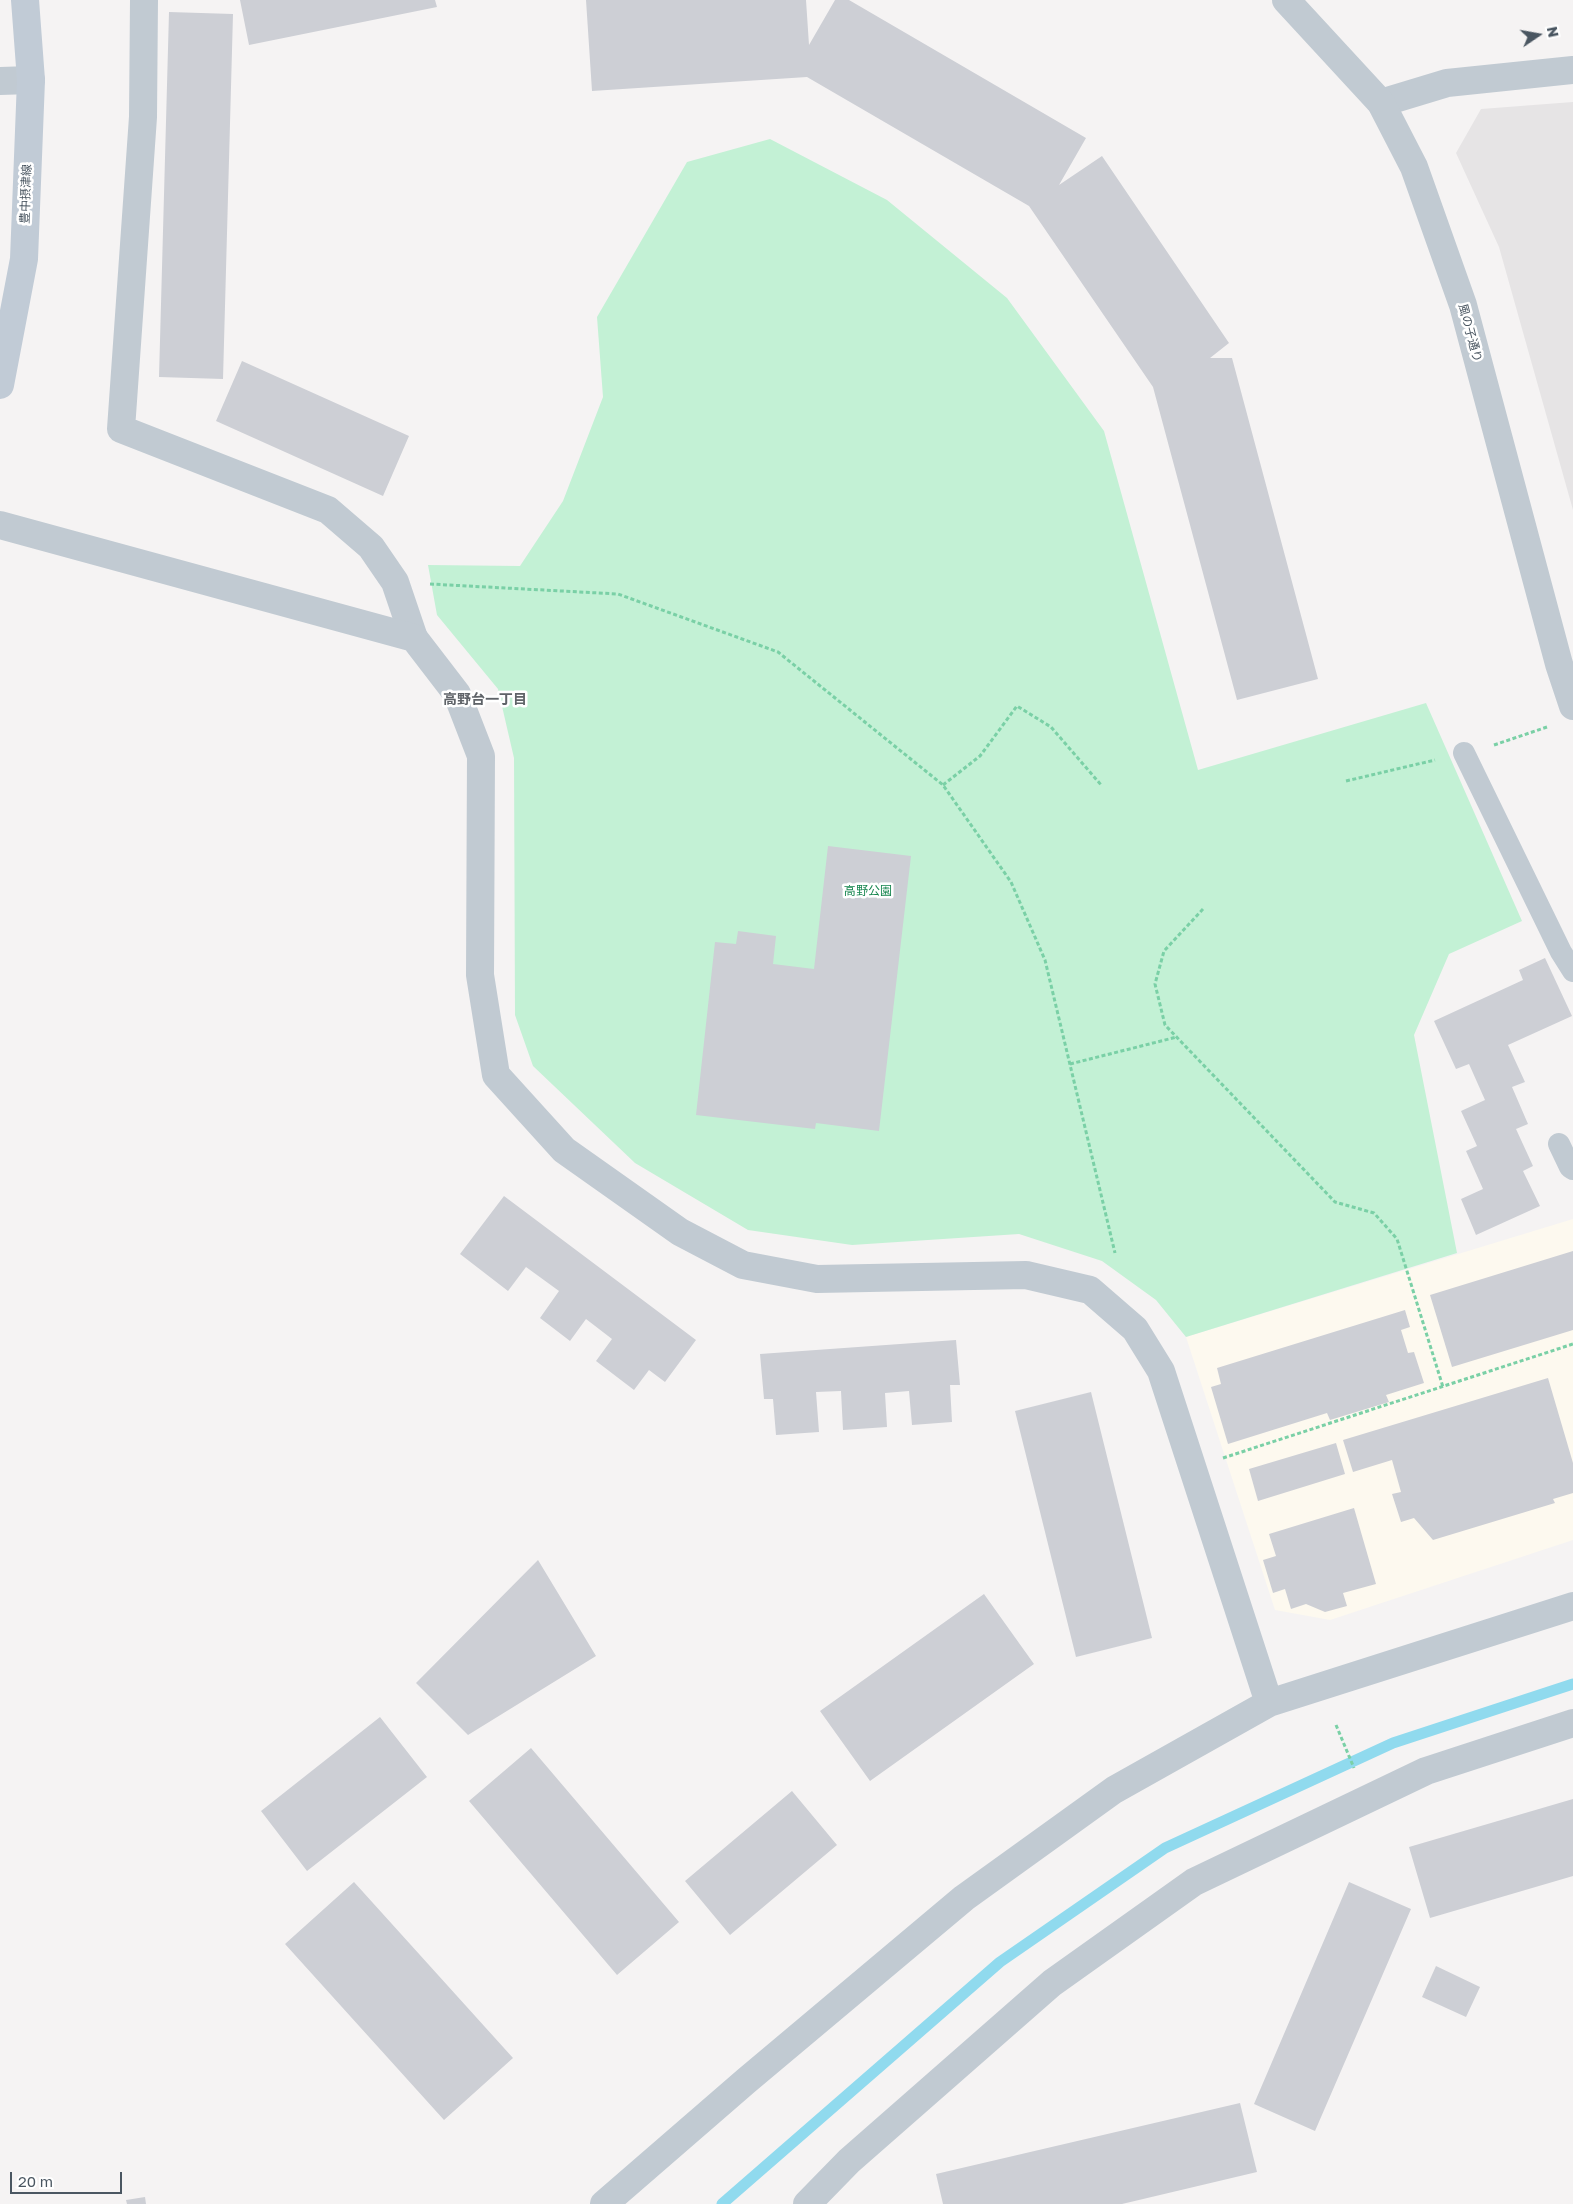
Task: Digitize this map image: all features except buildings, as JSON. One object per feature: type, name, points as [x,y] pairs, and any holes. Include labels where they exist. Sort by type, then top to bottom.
[{"type":"main road","name":"豊中摂津線","points":[[0,385],[24,259],[30,80],[25,0]]},
{"type":"street","points":[[144,0],[143,117],[121,429],[328,510],[371,547],[395,582],[414,638],[457,694],[481,756],[480,975],[496,1075],[564,1150],[680,1232],[744,1266],[817,1279],[1026,1274],[1090,1290],[1135,1329],[1161,1371],[1270,1703]]},
{"type":"street","name":"風の子通り","points":[[1286,0],[1382,103],[1414,167],[1463,305],[1559,664],[1573,706]]},
{"type":"street","points":[[1382,103],[1447,84],[1573,70]]},
{"type":"street","points":[[0,81],[30,80]]},
{"type":"street","points":[[0,525],[414,638]]},
{"type":"street","points":[[604,2204],[746,2081],[964,1898],[1114,1790],[1270,1703],[1573,1606]]},
{"type":"street","points":[[807,2204],[848,2161],[1052,1982],[1194,1882],[1426,1771],[1573,1723]]},
{"type":"lane","points":[[1464,753],[1561,952],[1573,971]]},
{"type":"lane","points":[[1559,1144],[1570,1167],[1573,1168]]},
{"type":"path","points":[[395,582],[618,594],[778,652],[943,785],[1010,882],[1045,960],[1115,1253]]},
{"type":"path","points":[[943,785],[980,756],[1018,706],[1051,727],[1102,786]]},
{"type":"path","points":[[1346,781],[1464,753],[1547,727]]},
{"type":"path","points":[[1203,909],[1164,951],[1155,984],[1165,1025],[1335,1202],[1374,1213],[1397,1239],[1443,1387]]},
{"type":"path","points":[[1070,1064],[1178,1037]]},
{"type":"path","points":[[1216,1461],[1573,1344]]},
{"type":"path","points":[[1336,1725],[1367,1799]]},
{"type":"shaded area","points":[[1573,102],[1573,510],[1499,247],[1456,153],[1481,109]]},
{"type":"shaded area","points":[[1573,1219],[1573,1540],[1330,1620],[1275,1610],[1186,1337]]},
{"type":"green space","name":"高野公園","points":[[770,139],[887,200],[1007,298],[1104,431],[1198,770],[1426,703],[1522,921],[1449,954],[1414,1035],[1457,1253],[1186,1337],[1156,1300],[1102,1261],[1019,1234],[852,1245],[748,1230],[635,1163],[533,1066],[515,1015],[514,758],[498,689],[437,615],[428,565],[520,566],[563,501],[603,397],[597,317],[687,162]]},
{"type":"waterway","points":[[722,2204],[1000,1962],[1165,1848],[1393,1743],[1573,1684]]},
{"type":"district","name":"高野台一丁目","points":[[485,700]]}]
